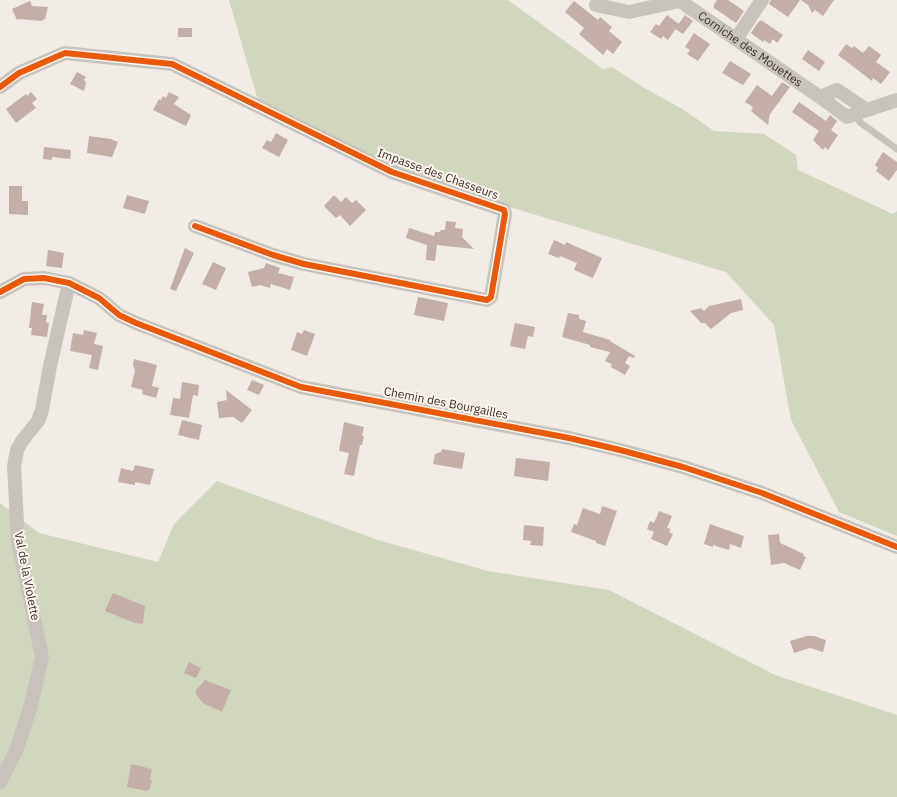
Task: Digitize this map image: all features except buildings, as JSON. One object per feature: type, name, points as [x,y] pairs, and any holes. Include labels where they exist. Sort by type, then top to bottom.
[{"type":"street","points":[[736,39],[762,0]]},
{"type":"street","name":"Corniche des Mouettes","points":[[596,5],[629,12],[680,1],[820,97],[837,90],[860,112]]},
{"type":"street","name":"Impasse des Chasseurs","points":[[0,87],[19,72],[65,53],[172,64],[384,169],[504,210],[505,214],[491,297],[487,300],[304,264],[273,255],[195,226]]},
{"type":"street","points":[[860,112],[897,100]]},
{"type":"street","name":"Chemin des Bourgailles","points":[[0,292],[24,279],[44,278],[69,283],[98,298],[119,315],[136,323],[301,387],[569,438],[620,450],[762,493],[897,546]]},
{"type":"street","name":"Val de la Violette","points":[[0,782],[16,751],[31,705],[42,657],[18,541],[14,466],[17,450],[38,421],[42,410],[69,283]]},
{"type":"lane","points":[[860,112],[861,123],[897,149]]},
{"type":"green space","points":[[229,0],[508,0],[603,69],[612,67],[684,110],[714,131],[764,134],[796,155],[798,170],[893,214],[897,211],[897,536],[839,512],[791,420],[774,325],[726,272],[427,182],[260,107]]},
{"type":"green space","points":[[217,481],[378,540],[488,571],[609,590],[775,675],[897,715],[897,797],[0,797],[0,503],[39,533],[158,562],[174,524]]},
{"type":"cycle path","points":[[0,87],[19,73],[65,53],[172,64],[392,172],[504,210],[505,214],[491,297],[487,300],[304,264],[273,255],[195,226]]},
{"type":"cycle path","points":[[0,292],[24,279],[44,278],[69,283],[99,298],[119,315],[136,323],[301,387],[569,438],[620,450],[683,467],[762,493],[897,547]]}]
